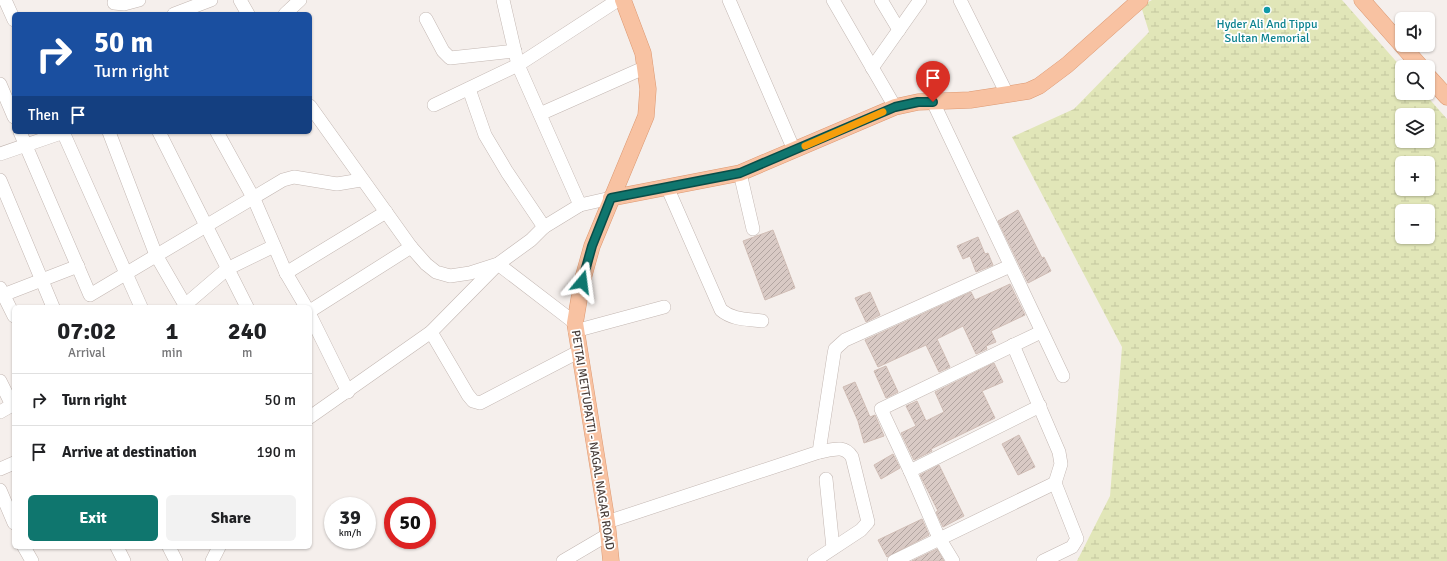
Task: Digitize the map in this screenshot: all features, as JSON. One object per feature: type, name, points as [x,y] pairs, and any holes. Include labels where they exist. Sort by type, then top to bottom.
[{"type":"main road","points":[[611,198],[668,189],[740,173],[895,107],[918,102],[970,100],[1028,91],[1039,86],[1067,66],[1140,0]]},
{"type":"main road","points":[[1362,0],[1414,60]]},
{"type":"main road","name":"PETTAI METTUPATTI - NAGAL NAGAR ROAD","points":[[611,561],[608,528],[575,327],[582,282],[590,254],[611,198],[646,116],[648,89],[646,67],[643,53],[624,1]]},
{"type":"main road","points":[[1435,84],[1447,97]]},
{"type":"street","points":[[5,0],[12,16]]},
{"type":"street","points":[[114,3],[124,4],[139,0]]},
{"type":"street","points":[[240,0],[247,12]]},
{"type":"street","points":[[287,12],[300,0]]},
{"type":"street","points":[[503,0],[518,65],[580,205]]},
{"type":"street","points":[[729,0],[794,150]]},
{"type":"street","points":[[833,0],[895,107]]},
{"type":"street","points":[[881,0],[899,30]]},
{"type":"street","points":[[872,68],[920,0]]},
{"type":"street","points":[[960,0],[1007,94]]},
{"type":"street","points":[[179,12],[205,1]]},
{"type":"street","points":[[434,105],[518,65],[624,1]]},
{"type":"street","points":[[426,19],[443,51],[450,58],[515,50]]},
{"type":"street","points":[[540,114],[646,67]]},
{"type":"street","points":[[0,84],[12,112]]},
{"type":"street","points":[[469,89],[488,141],[544,227]]},
{"type":"street","points":[[933,102],[1063,376]]},
{"type":"street","points":[[312,109],[361,180],[411,247],[436,272],[450,276],[470,273],[498,264]]},
{"type":"street","points":[[0,154],[23,138],[50,134]]},
{"type":"street","points":[[65,134],[140,305]]},
{"type":"street","points":[[110,134],[156,255],[183,305]]},
{"type":"street","points":[[160,134],[246,305]]},
{"type":"street","points":[[218,134],[254,199],[286,273],[305,305]]},
{"type":"street","points":[[23,138],[90,295],[206,225],[254,199],[283,180],[294,177],[337,184],[361,180]]},
{"type":"street","points":[[740,173],[753,229]]},
{"type":"street","points":[[0,180],[52,305]]},
{"type":"street","points":[[668,189],[721,310],[728,315],[737,318],[762,321]]},
{"type":"street","points":[[312,416],[348,392],[431,332],[498,264],[531,240],[544,227],[580,205],[611,198]]},
{"type":"street","points":[[286,273],[386,212]]},
{"type":"street","points":[[185,305],[228,269],[274,246]]},
{"type":"street","points":[[312,310],[411,247]]},
{"type":"street","points":[[498,264],[575,327],[664,307]]},
{"type":"street","points":[[12,313],[2,297],[78,266]]},
{"type":"street","points":[[819,452],[834,354],[839,345],[846,340],[1010,266]]},
{"type":"street","points":[[312,319],[348,392]]},
{"type":"street","points":[[431,332],[468,395],[473,401],[480,403],[580,351]]},
{"type":"street","points":[[953,561],[939,538],[910,471],[880,409],[1041,332]]},
{"type":"street","points":[[1013,345],[1059,452],[1061,464],[1055,483],[1075,534],[1076,542],[1072,547],[1043,561]]},
{"type":"street","points":[[0,381],[12,402]]},
{"type":"street","points":[[0,412],[12,405]]},
{"type":"street","points":[[910,471],[1040,406]]},
{"type":"street","points":[[563,561],[608,528],[819,452],[846,449],[852,457],[868,516],[868,522],[865,526],[814,561]]},
{"type":"street","points":[[0,469],[12,464]]},
{"type":"street","points":[[826,480],[833,548]]},
{"type":"street","points":[[894,561],[1055,483]]},
{"type":"street","points":[[0,490],[12,516]]},
{"type":"street","points":[[25,549],[32,561]]},
{"type":"street","points":[[118,549],[124,561]]},
{"type":"street","points":[[170,549],[176,561]]},
{"type":"street","points":[[212,561],[218,549]]},
{"type":"green space","points":[[1152,0],[1342,0],[1395,60],[1395,100],[1430,100],[1447,119],[1447,561],[1077,561],[1110,496],[1122,347],[1012,137],[1074,109],[1149,32],[1141,6]]},
{"type":"building","points":[[1018,210],[1042,258],[1044,257],[1051,271],[1028,283],[998,221]]},
{"type":"building","points":[[773,230],[795,288],[765,300],[743,241]]},
{"type":"building","points":[[978,237],[985,254],[988,253],[993,265],[976,272],[970,256],[963,259],[957,246]]},
{"type":"building","points":[[1010,284],[1025,315],[991,331],[996,342],[986,346],[987,349],[976,354],[963,326],[937,339],[950,367],[939,372],[926,345],[878,367],[865,340],[971,292],[975,300]]},
{"type":"building","points":[[870,292],[880,315],[866,322],[855,298]]},
{"type":"building","points":[[994,363],[1003,382],[982,391],[995,418],[931,449],[932,451],[914,460],[901,433],[916,426],[906,406],[917,401],[926,421],[944,412],[935,392]]},
{"type":"building","points":[[886,366],[898,392],[886,398],[874,371]]},
{"type":"building","points":[[855,382],[870,417],[875,415],[884,436],[864,443],[858,421],[843,387]]},
{"type":"building","points":[[1019,435],[1035,467],[1018,475],[1002,444]]},
{"type":"building","points":[[893,454],[900,468],[881,479],[874,465]]},
{"type":"building","points":[[939,465],[964,516],[943,527],[936,512],[938,511],[920,475]]},
{"type":"building","points":[[922,519],[929,535],[887,557],[878,540]]},
{"type":"building","points":[[937,549],[944,561],[912,561]]},
{"type":"slow traffic","points":[[805,146],[883,112]]},
{"type":"place","name":"Hyder Ali And Tippu Sultan Memorial","points":[[1267,10]]},
{"type":"route","points":[[582,282],[592,246],[611,198],[668,189],[740,173],[895,107],[918,102],[933,102]]}]
